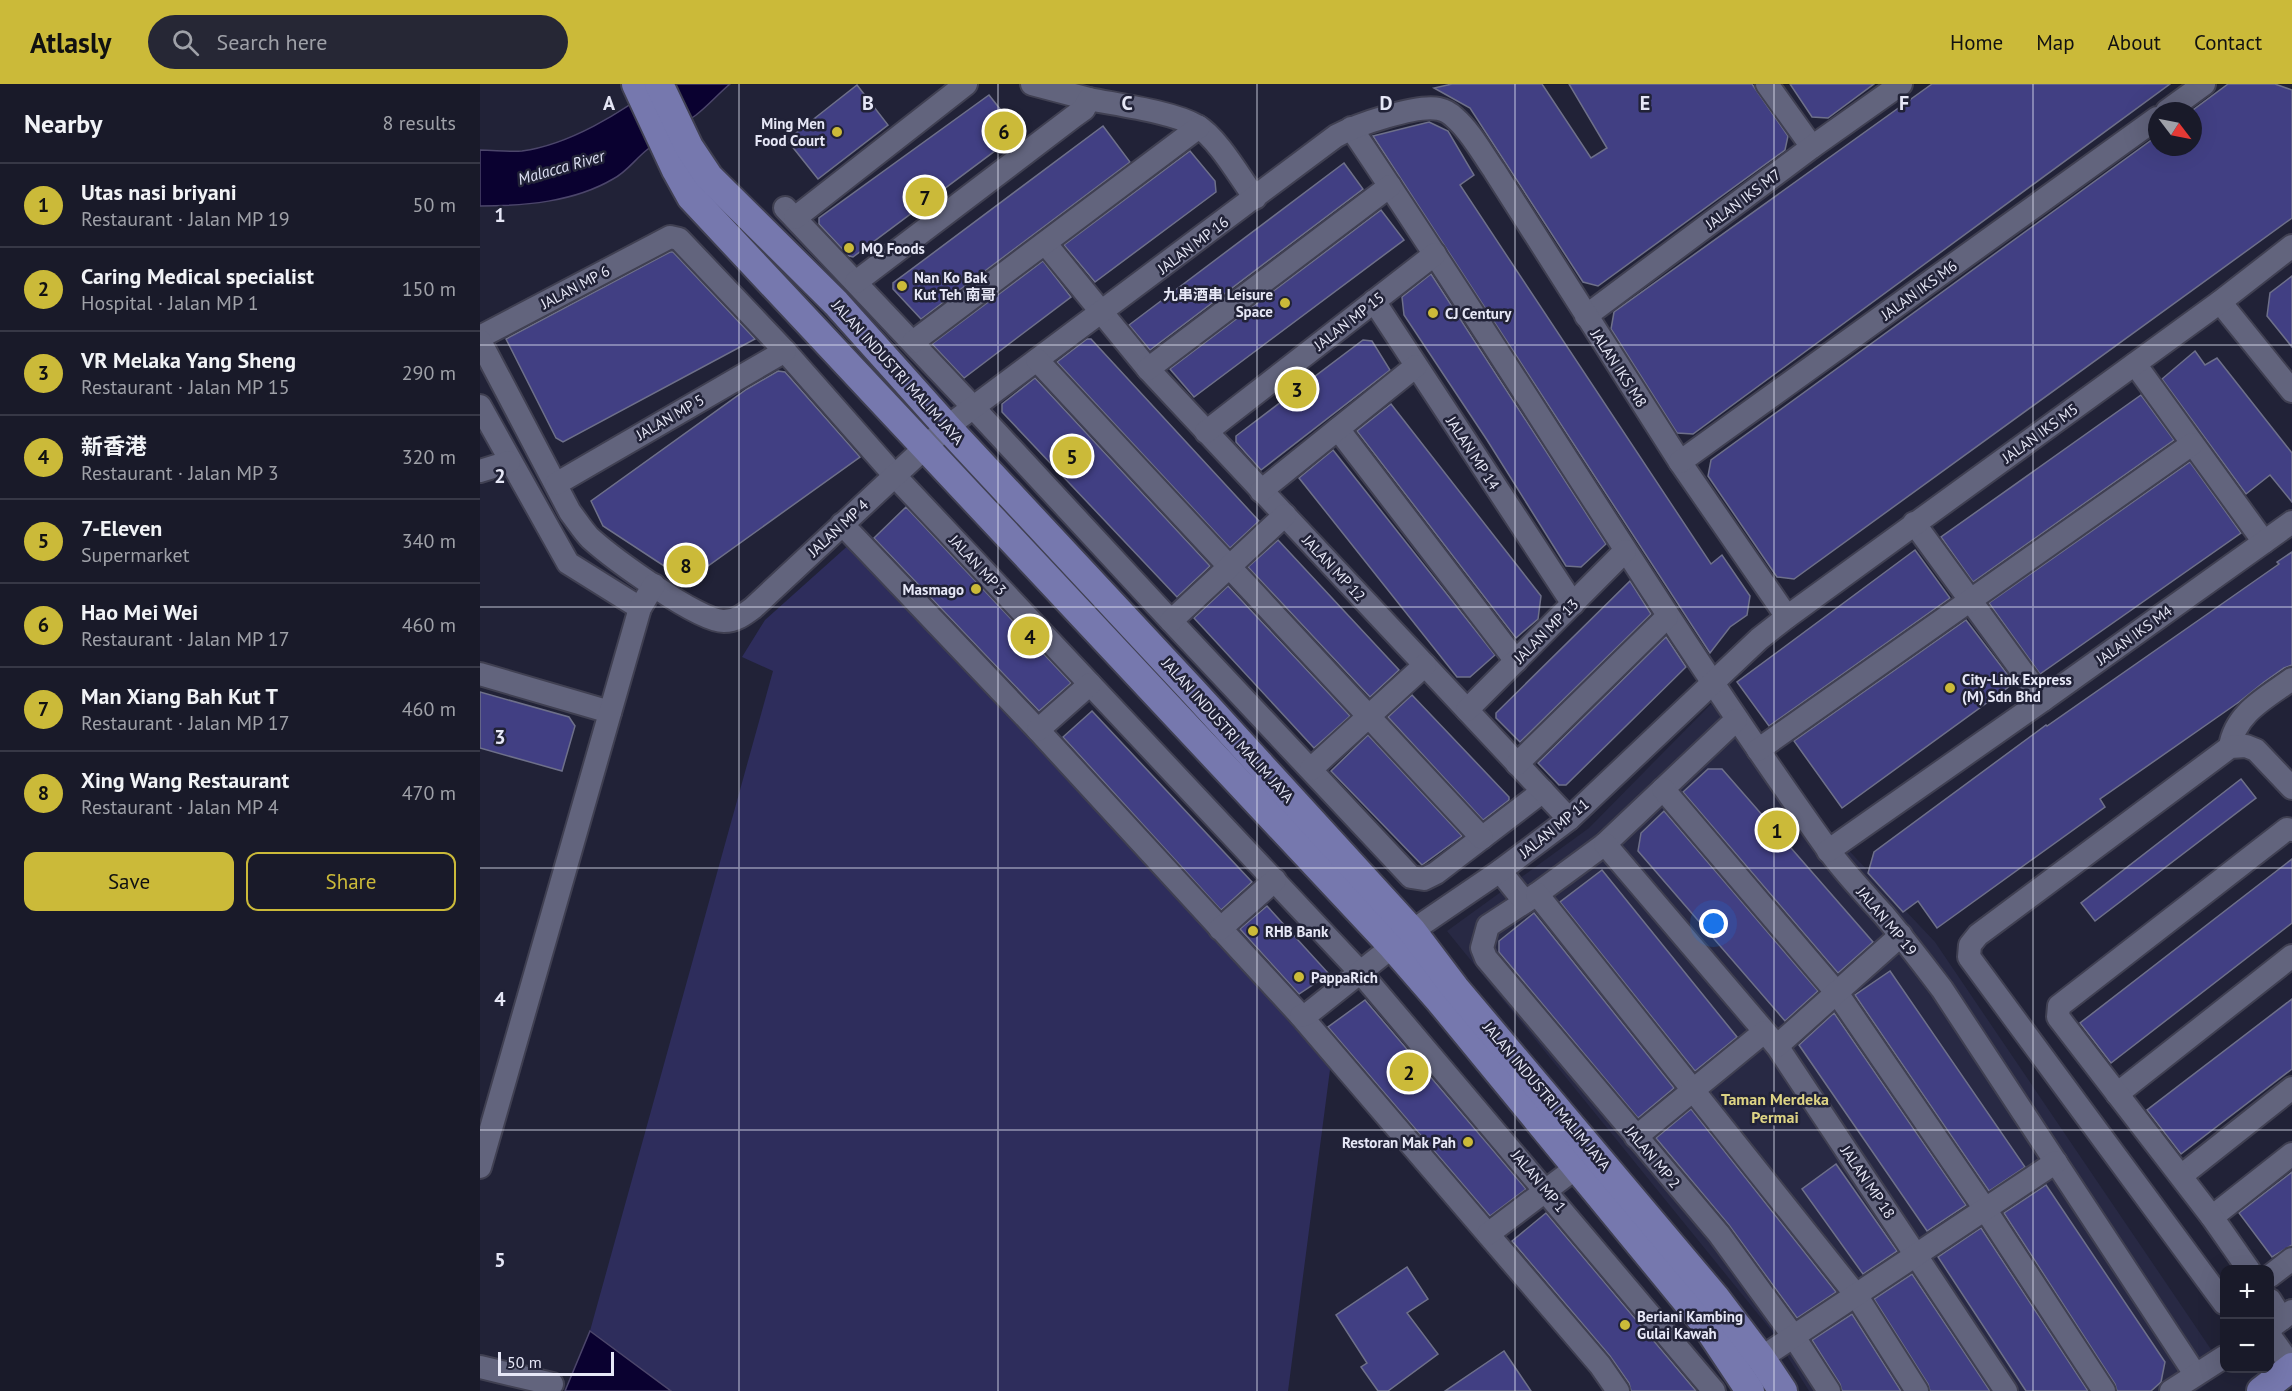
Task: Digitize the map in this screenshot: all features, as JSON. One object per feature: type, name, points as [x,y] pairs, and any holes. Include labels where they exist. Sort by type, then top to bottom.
[{"type":"main road","name":"JALAN INDUSTRI MALIM JAYA","points":[[636,84],[680,154],[710,177],[837,303],[947,427],[1192,690],[1402,939],[1577,1167],[1706,1325],[1750,1391]]},
{"type":"main road","name":"JALAN INDUSTRI MALIM JAYA","points":[[659,84],[692,197],[925,448],[1402,939],[1455,988],[1708,1288],[1783,1391]]},
{"type":"main road","points":[[2261,1391],[2292,1367]]},
{"type":"street","points":[[966,84],[790,213],[974,406],[1170,621],[1411,877],[1424,879],[1436,873],[1542,791]]},
{"type":"street","points":[[1032,84],[1180,119],[1198,127],[1212,140],[1255,198]]},
{"type":"street","points":[[1767,84],[1812,147]]},
{"type":"street","name":"JALAN IKS M7","points":[[1586,316],[1812,147],[1901,84]]},
{"type":"street","points":[[2179,102],[2204,84]]},
{"type":"street","points":[[856,282],[1084,109],[1089,99]]},
{"type":"street","name":"JALAN MP 16","points":[[947,427],[1336,136],[1379,118],[1429,108],[1441,109],[1455,118]]},
{"type":"street","name":"JALAN IKS M8","points":[[1455,118],[1468,132],[1494,170],[1680,462],[1787,617]]},
{"type":"street","name":"JALAN IKS M6","points":[[1680,462],[2148,124]]},
{"type":"street","points":[[913,342],[1198,127]]},
{"type":"street","name":"JALAN MP 19","points":[[1351,128],[1736,720],[1828,851],[1900,935],[1942,989],[2195,1374]]},
{"type":"street","points":[[1148,369],[1390,186]]},
{"type":"street","name":"JALAN MP 6","points":[[480,339],[670,237]]},
{"type":"street","name":"JALAN MP 3","points":[[670,237],[679,239],[785,351],[895,476],[1361,973]]},
{"type":"street","name":"JALAN MP 12","points":[[1046,243],[1101,314],[1148,369],[1569,819]]},
{"type":"street","name":"JALAN IKS M5","points":[[1787,617],[2220,302],[2292,246]]},
{"type":"street","name":"JALAN MP 15","points":[[1206,432],[1435,254]]},
{"type":"street","name":"JALAN MP 14","points":[[1374,301],[1573,604]]},
{"type":"street","points":[[2220,302],[2292,391]]},
{"type":"street","points":[[480,339],[570,512],[589,537],[654,585],[640,608],[480,1167]]},
{"type":"street","name":"JALAN MP 5","points":[[556,484],[785,351]]},
{"type":"street","points":[[1037,360],[1482,838]]},
{"type":"street","points":[[2135,364],[2264,542]]},
{"type":"street","points":[[1261,491],[1416,366]]},
{"type":"street","points":[[480,406],[568,563],[640,608]]},
{"type":"street","name":"JALAN MP 4","points":[[654,585],[707,618],[724,621],[739,618],[753,608],[947,427]]},
{"type":"street","points":[[1338,429],[1516,661]]},
{"type":"street","points":[[1758,750],[2192,444]]},
{"type":"street","points":[[480,471],[510,462]]},
{"type":"street","points":[[1170,621],[1285,515]]},
{"type":"street","name":"JALAN IKS M4","points":[[1828,851],[2292,522]]},
{"type":"street","points":[[1914,523],[2043,700]]},
{"type":"street","points":[[842,524],[1038,730],[1220,930],[1302,1016],[1600,1365],[1618,1391]]},
{"type":"street","name":"JALAN MP 13","points":[[1467,710],[1625,551]]},
{"type":"street","points":[[1517,764],[1667,617]]},
{"type":"street","name":"JALAN MP 11","points":[[1302,1016],[1361,973],[1402,939],[1500,871],[1569,819],[1759,639],[1787,617]]},
{"type":"street","points":[[1311,769],[1425,665]]},
{"type":"street","points":[[480,674],[610,712]]},
{"type":"street","points":[[2230,747],[2232,735],[2246,713],[2292,679]]},
{"type":"street","points":[[1038,730],[1090,684]]},
{"type":"street","points":[[1531,898],[1605,844],[1736,720]]},
{"type":"street","points":[[2220,1298],[1969,957],[1970,945],[1978,935],[2230,747],[2246,746],[2256,750],[2292,788]]},
{"type":"street","points":[[1663,789],[1837,993],[1985,1209],[2104,1391]]},
{"type":"street","points":[[2246,1265],[2181,1176],[2058,1017],[2059,1006],[2288,829],[2292,830]]},
{"type":"street","name":"JALAN MP 18","points":[[1605,844],[1770,1039],[1917,1255],[2006,1391]]},
{"type":"street","points":[[1500,871],[1531,898],[1693,1090],[1856,1295],[1917,1391]]},
{"type":"street","points":[[1220,930],[1275,880]]},
{"type":"street","name":"JALAN MP 2","points":[[1531,898],[1488,926],[1482,948],[1486,958],[1719,1234],[1794,1337],[1829,1391]]},
{"type":"street","points":[[1636,1137],[1693,1090],[1837,993],[1900,935]]},
{"type":"street","points":[[2117,1094],[2292,956]]},
{"type":"street","name":"JALAN MP 1","points":[[1361,973],[1714,1391]]},
{"type":"street","points":[[2181,1176],[2292,1088]]},
{"type":"street","points":[[2212,1217],[2292,1154]]},
{"type":"street","points":[[1761,1358],[2056,1162]]},
{"type":"street","points":[[1488,1234],[1577,1167]]},
{"type":"street","points":[[2274,1272],[2292,1259]]},
{"type":"street","points":[[2278,1323],[2292,1367]]},
{"type":"street","points":[[2171,1391],[2220,1359]]},
{"type":"street","points":[[480,1367],[552,1384]]},
{"type":"shaded area","points":[[852,542],[1331,1062],[1288,1391],[671,1391],[590,1331],[773,671],[742,657],[765,620]]},
{"type":"shaded area","points":[[1711,704],[1935,942],[2220,1363],[2221,1373],[2197,1391],[1809,1391],[1771,1330],[1447,931],[1589,828]]},
{"type":"water","name":"Malacca River","points":[[658,84],[730,84],[700,111],[648,149],[623,173],[598,187],[565,198],[531,204],[480,206],[480,150],[522,151],[558,142],[594,126],[628,106]]},
{"type":"water","points":[[590,1331],[671,1391],[565,1391]]},
{"type":"building","points":[[1452,84],[1542,84],[1591,158],[1607,148],[1569,84],[1752,84],[1788,136],[1785,150],[1598,286],[1583,282],[1470,108],[1434,88]]},
{"type":"building","points":[[1790,84],[1874,84],[1828,118],[1812,117]]},
{"type":"building","points":[[1932,84],[2170,84],[1693,434],[1677,433],[1611,329],[1614,312]]},
{"type":"building","points":[[2228,84],[2275,84],[2292,90],[2292,218],[1794,579],[1777,577],[1708,476],[1711,460],[2148,143],[2148,156],[2202,156],[2202,103]]},
{"type":"building","name":"Ming Men Food Court","points":[[857,85],[888,125],[818,179],[787,140]]},
{"type":"building","points":[[989,95],[1019,133],[853,257],[849,256],[819,224],[819,218]]},
{"type":"building","points":[[1429,122],[1448,131],[1474,175],[1460,185],[1711,564],[1722,555],[1750,596],[1747,615],[1730,627],[1710,653],[1373,136]]},
{"type":"building","points":[[1103,126],[1130,162],[921,319],[893,289],[893,283]]},
{"type":"building","points":[[1190,151],[1215,181],[1216,192],[1095,282],[1064,245]]},
{"type":"building","points":[[1344,163],[1363,189],[1150,350],[1129,325]]},
{"type":"building","name":"九串酒串 Leisure Space","points":[[1381,210],[1404,240],[1194,397],[1170,369]]},
{"type":"building","points":[[673,252],[755,339],[563,442],[556,438],[506,339]]},
{"type":"building","points":[[1043,261],[1071,297],[964,378],[932,344]]},
{"type":"building","points":[[1431,274],[1606,544],[1581,567],[1566,566],[1487,440],[1404,315],[1402,297]]},
{"type":"building","points":[[2292,276],[2292,347],[2267,316],[2270,293]]},
{"type":"building","points":[[1087,339],[1091,339],[1259,521],[1230,548],[1057,362]]},
{"type":"building","points":[[1363,340],[1372,341],[1390,370],[1261,470],[1236,442],[1236,436]]},
{"type":"building","points":[[2195,351],[2205,365],[2217,358],[2292,453],[2292,502],[2270,475],[2246,494],[2162,379]]},
{"type":"building","points":[[778,371],[785,372],[860,457],[687,581],[603,526],[591,501],[747,389]]},
{"type":"building","points":[[1035,378],[1210,566],[1177,597],[1002,412],[1002,404]]},
{"type":"building","points":[[2141,395],[2174,440],[1973,582],[1941,537]]},
{"type":"building","points":[[1391,404],[1541,596],[1538,619],[1516,638],[1357,431]]},
{"type":"building","points":[[1333,450],[1495,655],[1470,677],[1457,677],[1299,478]]},
{"type":"building","points":[[2190,462],[2241,533],[2040,674],[1989,603]]},
{"type":"building","points":[[906,507],[1071,683],[1039,711],[874,538]]},
{"type":"building","points":[[1278,540],[1399,670],[1370,697],[1248,567]]},
{"type":"building","points":[[1915,550],[1950,598],[1769,726],[1737,682]]},
{"type":"building","points":[[2292,552],[2292,665],[2284,668],[2100,799],[2105,807],[1937,928],[1918,901],[1903,912],[1868,873],[1874,852],[2046,725],[2279,564],[2277,562]]},
{"type":"building","points":[[1630,581],[1651,614],[1520,742],[1496,718],[1496,713]]},
{"type":"building","points":[[1228,586],[1350,716],[1314,748],[1194,618]]},
{"type":"building","points":[[1966,620],[2014,683],[1842,808],[1794,741]]},
{"type":"building","points":[[1666,637],[1686,667],[1566,785],[1559,785],[1538,763]]},
{"type":"building","points":[[480,692],[569,717],[575,726],[562,771],[480,748]]},
{"type":"building","points":[[1412,695],[1509,797],[1509,800],[1483,820],[1388,717]]},
{"type":"building","points":[[1092,711],[1252,882],[1221,910],[1063,737]]},
{"type":"building","points":[[1368,735],[1462,836],[1422,865],[1331,771]]},
{"type":"building","points":[[1708,769],[1722,769],[1873,942],[1838,973],[1683,792]]},
{"type":"building","points":[[2241,779],[2256,798],[2095,921],[2081,903]]},
{"type":"building","points":[[1664,811],[1818,991],[1785,1021],[1638,851],[1641,833]]},
{"type":"building","points":[[2292,859],[2292,923],[2111,1063],[2080,1023]]},
{"type":"building","points":[[1602,870],[1737,1037],[1695,1071],[1560,902]]},
{"type":"building","points":[[1267,906],[1329,974],[1299,994],[1240,929]]},
{"type":"building","points":[[1534,913],[1674,1088],[1638,1118],[1499,952],[1499,941]]},
{"type":"building","points":[[1890,971],[2025,1167],[1989,1191],[1855,995]]},
{"type":"building","points":[[2292,999],[2292,1069],[2181,1154],[2147,1110]]},
{"type":"building","points":[[1365,1000],[1526,1189],[1490,1216],[1328,1027]]},
{"type":"building","points":[[1834,1013],[1966,1205],[1927,1231],[1799,1045]]},
{"type":"building","points":[[1691,1109],[1836,1292],[1797,1318],[1729,1225],[1656,1138]]},
{"type":"building","points":[[1836,1164],[1897,1251],[1863,1274],[1802,1189]]},
{"type":"building","points":[[2292,1172],[2292,1245],[2272,1257],[2239,1213]]},
{"type":"building","points":[[2046,1185],[2165,1362],[2161,1382],[2151,1391],[2117,1391],[2115,1384],[2004,1213]]},
{"type":"building","points":[[1546,1213],[1696,1391],[1631,1391],[1629,1383],[1610,1356],[1512,1241]]},
{"type":"building","points":[[1981,1228],[2088,1391],[2026,1391],[1938,1257]]},
{"type":"building","points":[[1407,1267],[1428,1299],[1407,1313],[1438,1354],[1388,1391],[1378,1391],[1361,1367],[1367,1363],[1336,1315]]},
{"type":"building","points":[[1912,1274],[1990,1391],[1930,1391],[1928,1384],[1874,1299]]},
{"type":"building","points":[[1852,1314],[1901,1391],[1842,1391],[1840,1384],[1812,1340]]},
{"type":"building","points":[[1504,1351],[1531,1391],[1445,1391]]},
{"type":"place","name":"Hao Mei Wei","points":[[1004,131]]},
{"type":"place","name":"Ming Men Food Court","points":[[837,132]]},
{"type":"place","name":"Man Xiang Bah Kut T","points":[[925,197]]},
{"type":"place","name":"MQ Foods","points":[[849,248]]},
{"type":"place","name":"Nan Ko Bak Kut Teh 南哥","points":[[902,286]]},
{"type":"place","name":"九串酒串 Leisure Space","points":[[1285,303]]},
{"type":"place","name":"CJ Century","points":[[1433,313]]},
{"type":"place","name":"VR Melaka Yang Sheng","points":[[1297,389]]},
{"type":"place","name":"7-Eleven","points":[[1072,456]]},
{"type":"place","name":"Xing Wang Restaurant","points":[[686,565]]},
{"type":"place","name":"Masmago","points":[[976,589]]},
{"type":"place","name":"新香港","points":[[1030,636]]},
{"type":"place","name":"City-Link Express (M) Sdn Bhd","points":[[1950,688]]},
{"type":"place","name":"Utas nasi briyani","points":[[1777,830]]},
{"type":"place","name":"RHB Bank","points":[[1253,931]]},
{"type":"place","name":"PappaRich","points":[[1299,977]]},
{"type":"place","name":"Caring Medical specialist","points":[[1409,1072]]},
{"type":"place","name":"Restoran Mak Pah","points":[[1468,1142]]},
{"type":"place","name":"Beriani Kambing Gulai Kawah","points":[[1625,1325]]},
{"type":"district","name":"Taman Merdeka Permai","points":[[1775,1108]]}]
